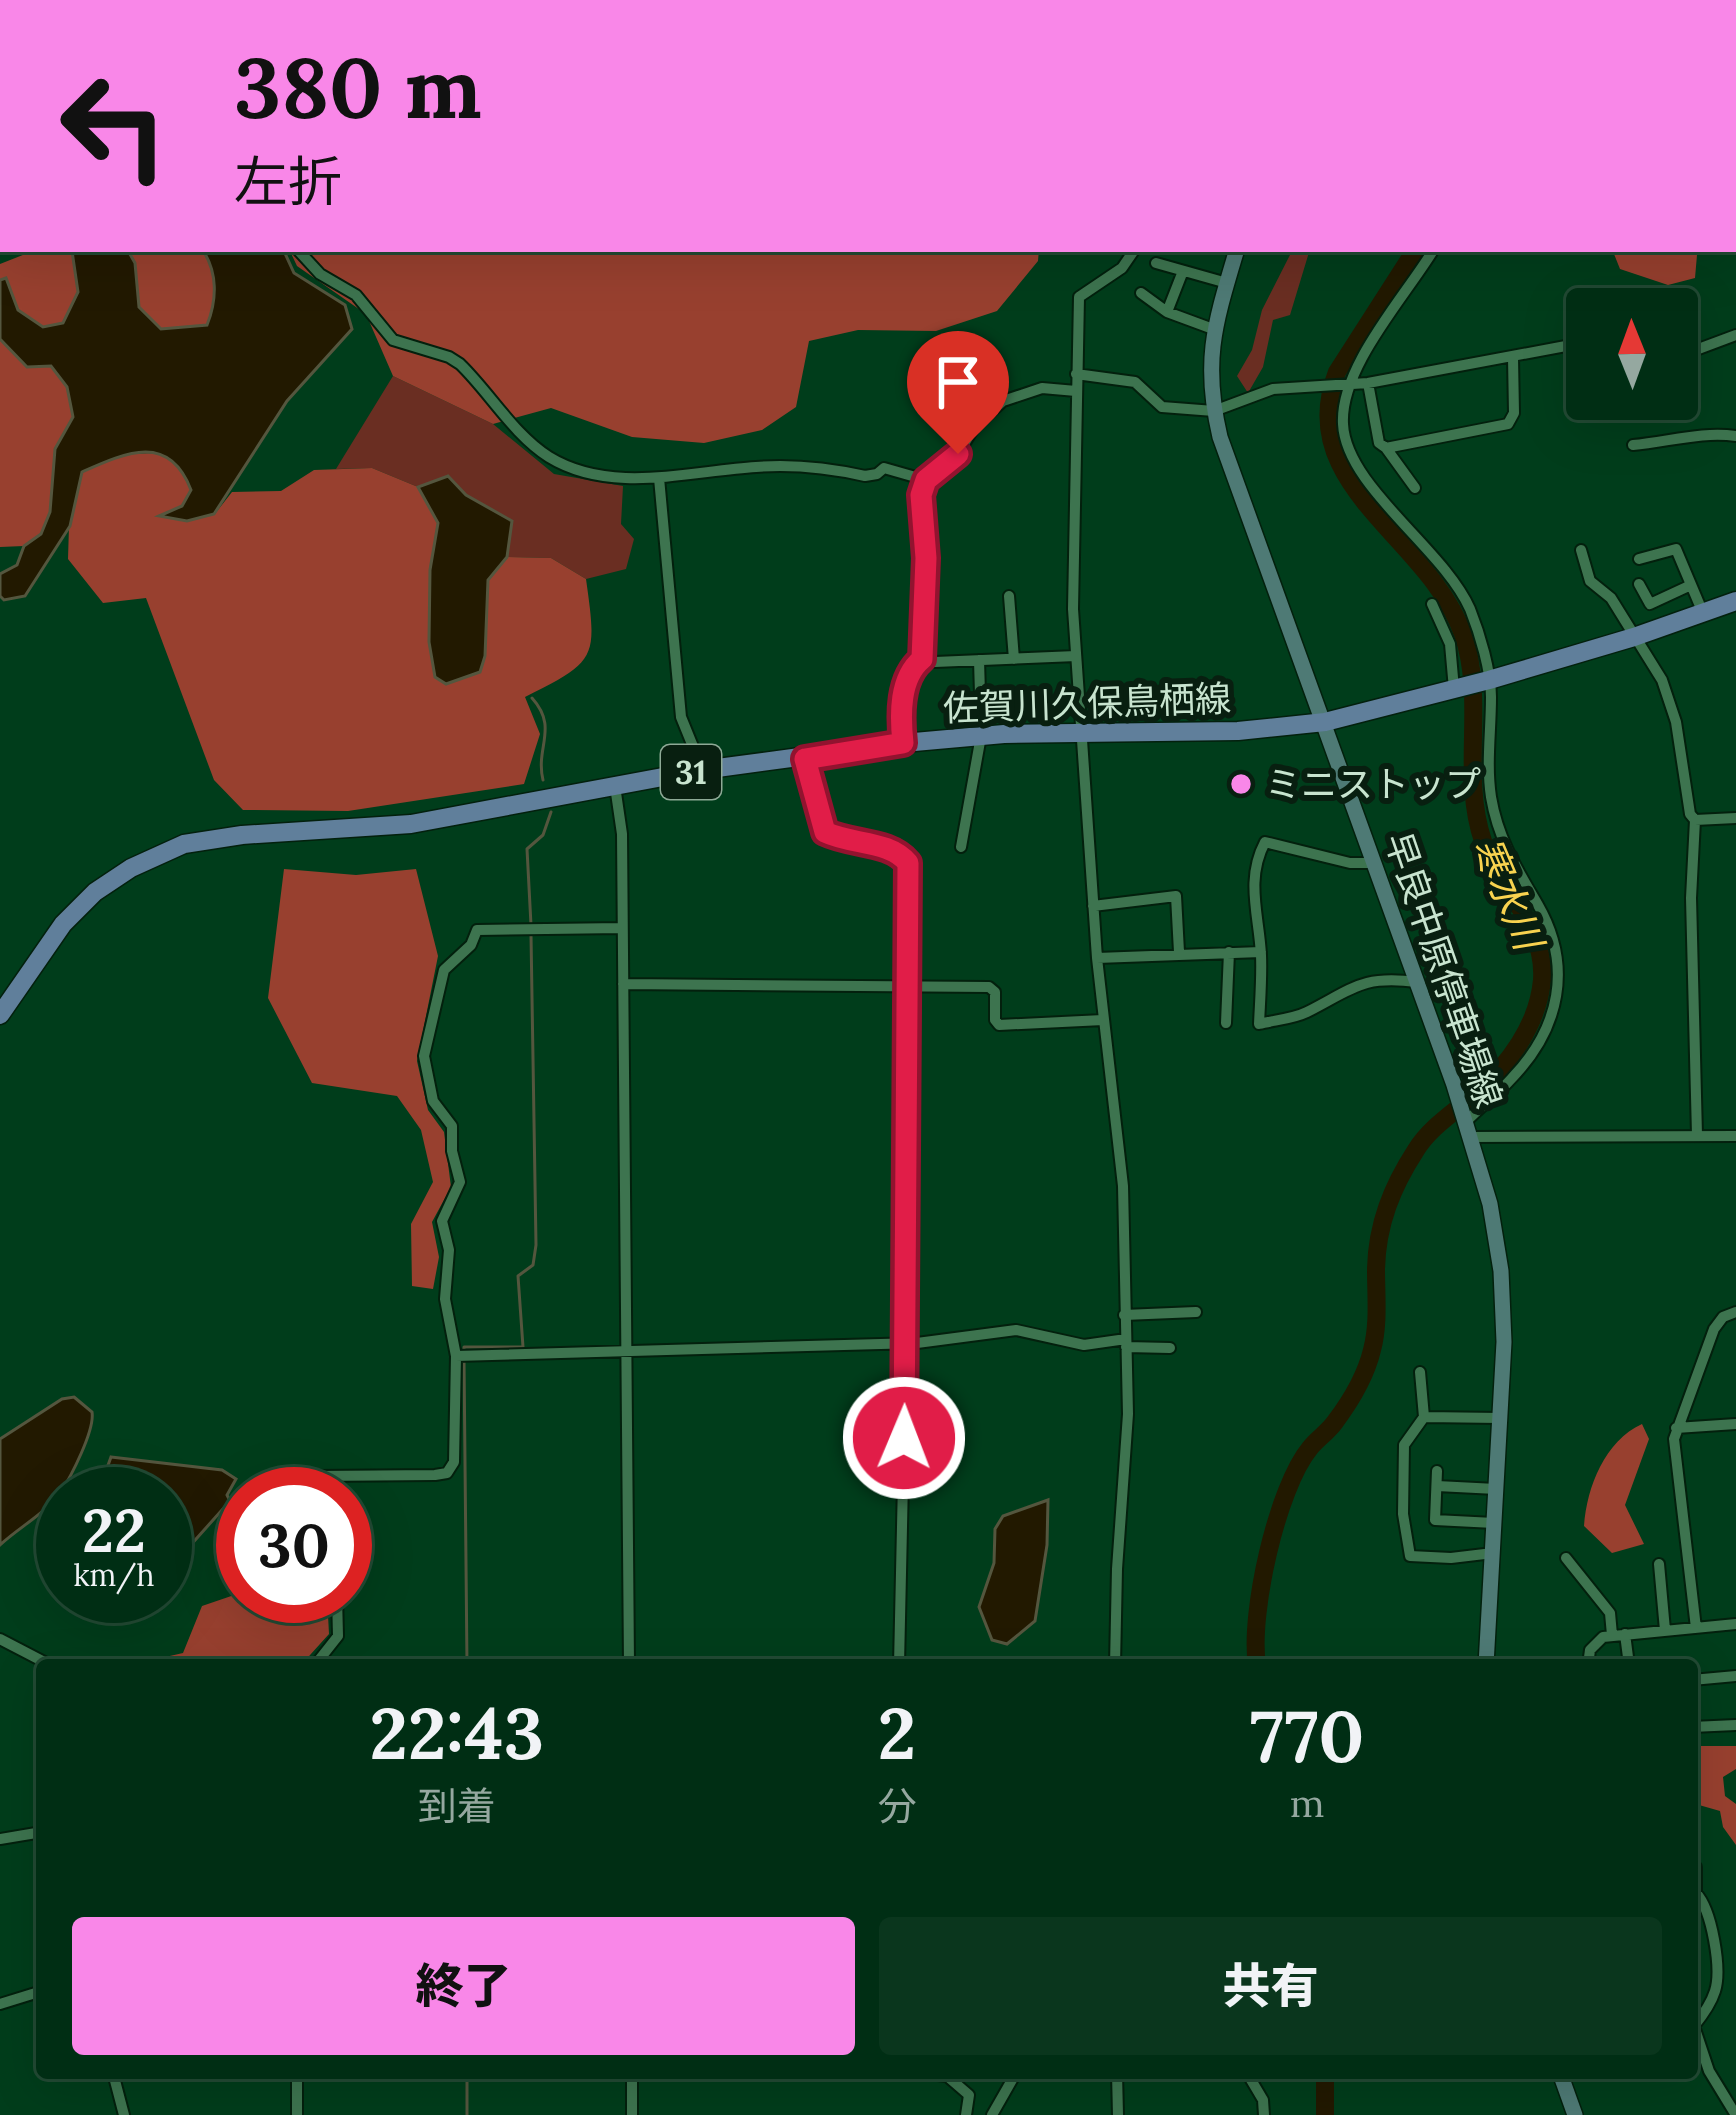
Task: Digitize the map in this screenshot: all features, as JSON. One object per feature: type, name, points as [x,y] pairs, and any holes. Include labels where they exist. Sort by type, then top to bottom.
[{"type":"main road","name":"早良中原停車場線","points":[[1236,252],[1214,329],[1209,373],[1220,437],[1418,982],[1490,1204],[1501,1270],[1504,1342],[1486,1659]]},
{"type":"main road","name":"佐賀川久保鳥栖線","points":[[0,1015],[63,924],[95,892],[131,868],[184,844],[410,824],[695,771],[903,743],[1083,732],[1238,731],[1325,722],[1489,680],[1736,602]]},
{"type":"main road","points":[[1562,2079],[1575,2115]]},
{"type":"street","points":[[301,252],[320,274],[356,295],[393,340],[460,364],[545,454],[560,463],[607,475],[659,478],[784,466],[865,476],[884,468],[926,480]]},
{"type":"street","points":[[1115,1659],[1129,1414],[1123,1186],[1097,958],[1072,609],[1079,296],[1122,268],[1134,252]]},
{"type":"street","points":[[1432,252],[1349,385],[1342,420],[1352,459],[1419,537],[1469,608],[1489,680],[1487,766],[1492,803],[1506,850],[1552,932],[1560,971],[1547,1030],[1468,1130]]},
{"type":"street","points":[[1156,263],[1227,284]]},
{"type":"street","points":[[1167,312],[1183,272]]},
{"type":"street","points":[[1141,293],[1167,312],[1214,329]]},
{"type":"street","points":[[1698,349],[1736,335]]},
{"type":"street","points":[[1076,374],[1135,382],[1162,406],[1214,410],[1273,389],[1368,383],[1566,347]]},
{"type":"street","points":[[1368,383],[1379,443],[1387,448],[1508,424],[1514,413],[1513,358]]},
{"type":"street","points":[[922,659],[926,558],[921,495],[926,480],[948,464],[974,426],[1003,400],[1042,388],[1076,391]]},
{"type":"street","points":[[1633,445],[1676,442],[1712,432],[1736,436]]},
{"type":"street","points":[[1387,448],[1415,488]]},
{"type":"street","points":[[659,478],[681,717],[694,749],[695,771]]},
{"type":"street","points":[[1639,559],[1676,549],[1702,613]]},
{"type":"street","points":[[1581,550],[1590,581],[1611,598],[1662,680],[1676,722],[1690,814],[1695,820],[1691,898],[1697,1136]]},
{"type":"street","points":[[1639,584],[1650,604],[1691,585]]},
{"type":"street","points":[[1010,596],[1014,658]]},
{"type":"street","points":[[1432,604],[1450,644],[1454,688]]},
{"type":"street","points":[[903,743],[903,695],[911,668],[922,659],[1076,656]]},
{"type":"street","points":[[979,660],[980,694]]},
{"type":"street","points":[[961,847],[981,736]]},
{"type":"street","points":[[805,759],[825,832],[847,843],[889,848],[908,863],[899,1659]]},
{"type":"street","points":[[615,786],[622,833],[629,1659]]},
{"type":"street","points":[[1695,820],[1736,818]]},
{"type":"street","points":[[1375,862],[1350,863],[1265,842],[1252,890],[1261,952],[1259,1024],[1303,1015],[1339,991],[1382,977],[1418,982]]},
{"type":"street","points":[[1093,906],[1176,896],[1179,952]]},
{"type":"street","points":[[372,1474],[435,1475],[452,1469],[455,1356],[445,1299],[448,1250],[442,1221],[458,1192],[460,1170],[452,1151],[452,1126],[433,1101],[424,1055],[448,962],[471,945],[477,930],[622,928]]},
{"type":"street","points":[[1226,1023],[1229,952]]},
{"type":"street","points":[[1097,958],[1261,952]]},
{"type":"street","points":[[623,984],[989,987],[995,992],[999,1025],[1103,1020]]},
{"type":"street","points":[[1468,1130],[1736,1136]]},
{"type":"street","points":[[1124,1315],[1196,1312]]},
{"type":"street","points":[[1696,1628],[1674,1449],[1676,1428],[1714,1329],[1723,1317],[1736,1312]]},
{"type":"street","points":[[455,1356],[906,1343],[1016,1330],[1084,1345],[1170,1348]]},
{"type":"street","points":[[1420,1372],[1424,1417],[1404,1445],[1403,1514],[1411,1556],[1492,1553]]},
{"type":"street","points":[[1424,1417],[1500,1418]]},
{"type":"street","points":[[1676,1428],[1736,1424]]},
{"type":"street","points":[[1437,1471],[1435,1520],[1494,1523]]},
{"type":"street","points":[[1437,1486],[1496,1489]]},
{"type":"street","points":[[1566,1558],[1610,1612],[1627,1659]]},
{"type":"street","points":[[1659,1564],[1664,1630]]},
{"type":"street","points":[[320,1659],[338,1636],[338,1623]]},
{"type":"street","points":[[1590,1659],[1596,1642],[1619,1634],[1736,1624]]},
{"type":"street","points":[[0,1640],[38,1659]]},
{"type":"street","points":[[1698,1679],[1736,1676]]},
{"type":"street","points":[[1698,1727],[1736,1725]]},
{"type":"street","points":[[0,1839],[36,1833]]},
{"type":"street","points":[[1698,1892],[1710,1919],[1717,1986],[1698,2016]]},
{"type":"street","points":[[0,2004],[36,1993]]},
{"type":"street","points":[[1698,2039],[1709,2071],[1734,2106]]},
{"type":"street","points":[[115,2079],[124,2115]]},
{"type":"street","points":[[297,2079],[297,2115]]},
{"type":"street","points":[[632,2079],[632,2115]]},
{"type":"street","points":[[951,2079],[971,2101],[966,2115]]},
{"type":"street","points":[[992,2115],[1013,2079]]},
{"type":"street","points":[[1117,2079],[1118,2115]]},
{"type":"street","points":[[1251,2079],[1263,2100],[1264,2115]]},
{"type":"shaded area","points":[[30,252],[73,252],[78,292],[63,323],[44,328],[18,310],[6,279],[0,280],[0,264]]},
{"type":"shaded area","points":[[72,252],[129,252],[135,263],[139,307],[161,329],[207,325],[214,286],[204,252],[284,252],[294,273],[345,305],[352,329],[287,401],[214,514],[187,521],[159,516],[182,506],[191,490],[182,472],[159,454],[130,454],[99,465],[82,472],[70,526],[25,596],[4,600],[0,574],[17,565],[24,546],[41,534],[50,512],[55,449],[73,417],[67,387],[51,366],[27,367],[0,339],[0,280],[6,278],[18,310],[43,327],[63,323],[78,292]]},
{"type":"shaded area","points":[[129,252],[204,252],[214,286],[207,325],[161,329],[139,307],[135,263]]},
{"type":"shaded area","points":[[290,252],[1039,252],[1038,261],[997,311],[936,331],[858,330],[809,341],[796,407],[762,430],[704,443],[632,437],[551,408],[493,424],[393,376],[366,314],[297,266]]},
{"type":"shaded area","points":[[1291,252],[1309,252],[1290,315],[1273,320],[1263,367],[1248,393],[1237,376],[1252,350],[1262,310]]},
{"type":"shaded area","points":[[1613,252],[1704,252],[1697,255],[1695,278],[1668,285],[1620,269]]},
{"type":"shaded area","points":[[0,339],[27,367],[51,366],[67,387],[73,417],[123,455],[157,454],[173,461],[191,490],[182,506],[162,515],[214,515],[232,492],[281,491],[314,470],[372,468],[418,487],[438,523],[430,570],[485,656],[488,580],[507,557],[551,558],[586,579],[591,626],[587,654],[567,674],[525,697],[540,734],[524,784],[348,811],[243,810],[214,780],[146,598],[103,603],[68,559],[69,526],[24,546],[0,547]]},
{"type":"shaded area","points":[[393,376],[493,424],[554,474],[623,486],[621,524],[634,539],[626,569],[586,579],[551,558],[507,557],[512,521],[466,495],[448,476],[418,487],[372,468],[336,469]]},
{"type":"shaded area","points":[[448,476],[466,495],[512,521],[507,557],[488,580],[480,672],[446,684],[435,677],[429,642],[430,570],[438,523],[418,487]]},
{"type":"shaded area","points":[[284,869],[356,875],[416,869],[438,956],[417,1061],[428,1110],[444,1132],[451,1187],[432,1222],[439,1257],[433,1289],[412,1286],[411,1224],[433,1182],[421,1130],[397,1096],[312,1083],[268,998]]},
{"type":"shaded area","points":[[74,1397],[92,1412],[76,1465],[36,1467],[36,1517],[0,1545],[0,1439],[62,1399]]},
{"type":"shaded area","points":[[1642,1424],[1649,1439],[1625,1505],[1644,1544],[1612,1553],[1584,1526],[1589,1496],[1608,1453]]},
{"type":"shaded area","points":[[111,1457],[216,1469],[216,1517],[192,1544],[192,1467],[107,1467]]},
{"type":"shaded area","points":[[1048,1500],[1047,1545],[1035,1621],[1007,1644],[992,1640],[979,1607],[994,1563],[995,1529],[1003,1516]]},
{"type":"shaded area","points":[[216,1601],[216,1623],[328,1623],[329,1634],[306,1659],[156,1659],[183,1653],[202,1606]]},
{"type":"shaded area","points":[[1698,1746],[1736,1746],[1736,1769],[1723,1777],[1725,1796],[1736,1804],[1736,1845],[1723,1827],[1720,1811],[1698,1805]]},
{"type":"waterway","name":"寒水川","points":[[1257,1659],[1262,1584],[1287,1492],[1310,1448],[1346,1406],[1369,1359],[1376,1320],[1377,1252],[1393,1192],[1428,1134],[1510,1057],[1528,1028],[1542,980],[1537,942],[1490,859],[1476,815],[1473,685],[1463,634],[1446,600],[1371,509],[1333,447],[1328,412],[1337,372],[1414,252]]},
{"type":"waterway","points":[[532,698],[544,719],[543,780]]},
{"type":"waterway","points":[[531,925],[527,849],[543,835],[551,812]]},
{"type":"waterway","points":[[464,1350],[523,1347],[518,1276],[533,1265],[536,1245],[531,935]]},
{"type":"waterway","points":[[464,1360],[467,1659]]},
{"type":"waterway","points":[[467,2079],[467,2115]]},
{"type":"waterway","name":"寒水川","points":[[1325,2079],[1325,2115]]},
{"type":"place","name":"ミニストップ","points":[[1241,784]]},
{"type":"route","points":[[904,1438],[908,863],[889,848],[847,843],[825,832],[805,759],[903,743],[903,695],[911,668],[922,659],[926,558],[921,495],[926,480],[958,454]]}]
